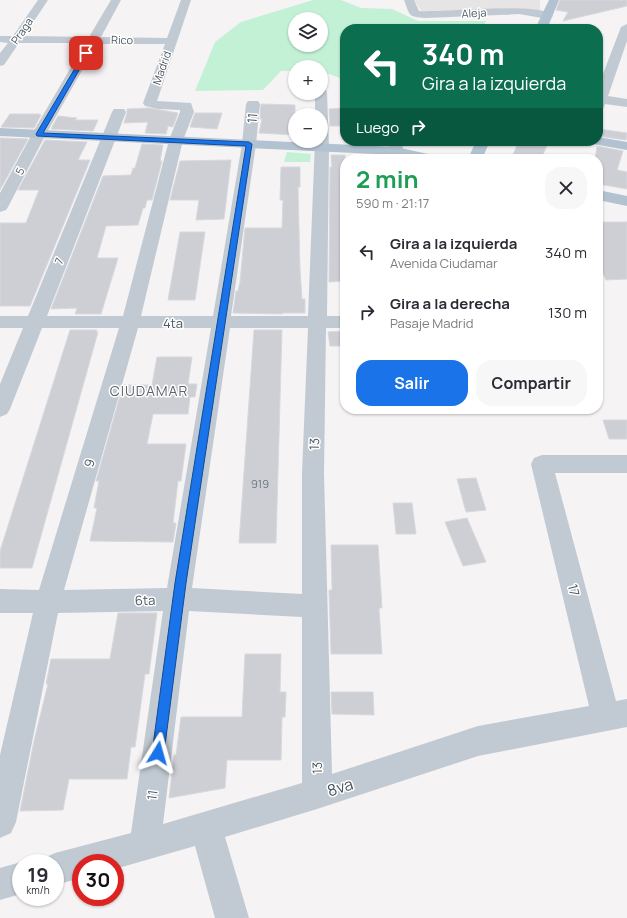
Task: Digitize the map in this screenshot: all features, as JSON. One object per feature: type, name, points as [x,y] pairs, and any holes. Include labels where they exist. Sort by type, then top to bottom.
[{"type":"main road","points":[[544,24],[554,0]]},
{"type":"main road","points":[[0,132],[288,146]]},
{"type":"main road","points":[[603,142],[627,146]]},
{"type":"main road","points":[[328,147],[396,150],[412,154]]},
{"type":"main road","points":[[603,196],[627,201]]},
{"type":"street","name":"Praga","points":[[0,62],[43,0]]},
{"type":"street","name":"5","points":[[0,207],[39,134],[116,0]]},
{"type":"street","name":"Madrid","points":[[186,106],[158,105],[150,103],[187,0]]},
{"type":"street","name":"Aleja","points":[[409,0],[415,14],[426,15],[519,11],[548,16]]},
{"type":"street","points":[[603,94],[616,68],[627,27]]},
{"type":"street","name":"Rico","points":[[0,39],[171,41]]},
{"type":"street","points":[[603,66],[616,68]]},
{"type":"street","points":[[603,102],[627,103]]},
{"type":"street","name":"11","points":[[146,845],[178,599],[220,322],[249,144],[253,104]]},
{"type":"street","name":"9","points":[[0,822],[48,602],[130,323],[176,140],[187,112],[186,106]]},
{"type":"street","name":"7","points":[[0,409],[119,112]]},
{"type":"street","name":"13","points":[[317,794],[313,473],[322,148]]},
{"type":"street","name":"4ta","points":[[0,322],[340,322]]},
{"type":"street","name":"17","points":[[616,714],[542,464],[627,464]]},
{"type":"street","name":"6ta","points":[[0,601],[48,602],[178,599],[314,606]]},
{"type":"street","name":"8va","points":[[64,867],[146,845],[317,794],[478,741],[616,714]]},
{"type":"street","points":[[206,827],[232,918]]},
{"type":"street","points":[[0,884],[12,881]]},
{"type":"shaded area","points":[[414,0],[540,0],[540,11],[505,8],[422,12]]},
{"type":"green space","points":[[313,0],[341,0],[361,8],[392,9],[418,21],[486,21],[484,24],[340,24],[340,78],[328,74],[328,60],[288,60],[288,71],[281,71],[263,90],[195,91],[215,42],[241,22]]},
{"type":"green space","points":[[287,152],[311,154],[310,162],[284,162]]},
{"type":"building","points":[[560,0],[627,0],[627,6],[563,21],[568,12],[556,10]]},
{"type":"building","points":[[261,104],[295,105],[295,108],[288,108],[288,135],[259,133],[262,119],[260,119]]},
{"type":"building","points":[[149,108],[178,113],[173,127],[168,126],[166,134],[145,133],[148,122],[124,123],[127,109]]},
{"type":"building","points":[[340,108],[340,126],[330,126],[329,109]]},
{"type":"building","points":[[195,113],[222,113],[217,129],[190,127]]},
{"type":"building","points":[[10,114],[41,115],[34,128],[1,127]]},
{"type":"building","points":[[58,116],[77,118],[75,120],[98,120],[93,131],[51,129]]},
{"type":"building","points":[[603,130],[627,133],[626,140],[603,137]]},
{"type":"building","points":[[0,138],[28,139],[0,190]]},
{"type":"building","points":[[45,140],[87,142],[78,160],[90,160],[30,306],[0,306],[0,223],[26,223],[39,190],[18,190]]},
{"type":"building","points":[[142,144],[163,145],[160,161],[162,161],[152,200],[147,200],[138,225],[106,226],[97,258],[118,258],[101,314],[75,314],[77,308],[51,309],[103,176],[131,175],[133,168],[135,168]]},
{"type":"building","points":[[517,146],[547,146],[543,154],[513,154]]},
{"type":"building","points":[[597,146],[623,151],[617,170],[627,172],[627,189],[603,185],[603,154],[596,154]]},
{"type":"building","points":[[331,155],[340,155],[340,281],[329,282],[330,167],[332,167]]},
{"type":"building","points":[[231,160],[224,219],[196,220],[199,200],[170,200],[180,161]]},
{"type":"building","points":[[281,167],[300,167],[300,187],[298,187],[300,269],[302,299],[305,299],[305,313],[233,313],[236,291],[238,291],[240,282],[245,228],[282,228],[283,200],[280,200]]},
{"type":"building","points":[[603,222],[627,222],[627,279],[606,280],[603,273]]},
{"type":"building","points":[[180,232],[205,232],[195,300],[168,300]]},
{"type":"building","points":[[70,330],[97,330],[96,332],[98,332],[32,568],[0,568],[0,551]]},
{"type":"building","points":[[254,330],[282,330],[276,543],[239,543]]},
{"type":"building","points":[[340,331],[340,346],[330,346],[328,332]]},
{"type":"building","points":[[157,357],[192,357],[188,384],[197,384],[195,397],[190,397],[188,414],[153,414],[147,444],[186,444],[181,481],[178,481],[173,523],[176,523],[173,542],[90,541],[97,508],[94,508],[99,481],[96,481],[123,385],[152,385]]},
{"type":"building","points":[[603,420],[627,420],[627,439],[609,439]]},
{"type":"building","points":[[476,478],[486,510],[466,512],[457,479]]},
{"type":"building","points":[[393,503],[412,503],[416,534],[396,534]]},
{"type":"building","points":[[467,518],[486,562],[463,566],[445,522]]},
{"type":"building","points":[[331,545],[378,545],[382,608],[379,608],[382,654],[331,654],[329,590],[332,590]]},
{"type":"building","points":[[118,613],[157,613],[149,674],[145,674],[135,747],[131,747],[127,779],[69,779],[63,810],[20,811],[34,741],[48,684],[46,684],[51,659],[110,659]]},
{"type":"building","points":[[245,654],[281,654],[280,692],[286,692],[285,717],[282,717],[281,760],[227,760],[225,788],[169,798],[174,755],[176,755],[181,717],[242,717]]},
{"type":"building","points":[[331,692],[373,692],[374,715],[332,714]]},
{"type":"district","name":"CIUDAMAR","points":[[149,391]]},
{"type":"route","points":[[86,53],[39,134],[249,144],[220,322],[181,583],[158,753]]}]
